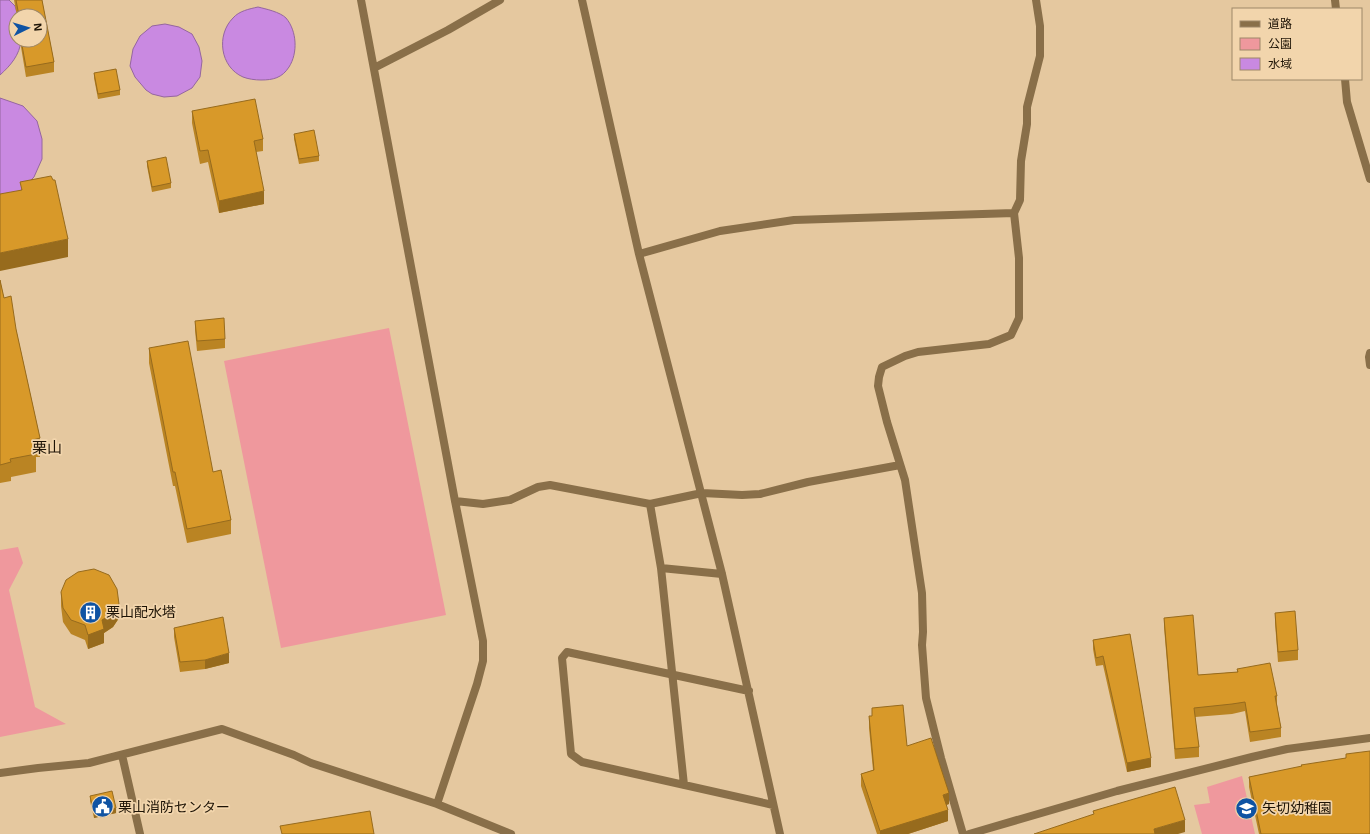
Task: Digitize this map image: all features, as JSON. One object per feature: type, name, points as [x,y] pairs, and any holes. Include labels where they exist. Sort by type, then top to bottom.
[{"type":"street","points":[[361,0],[455,501],[483,641],[483,660],[437,804]]},
{"type":"street","points":[[374,68],[448,30],[500,0]]},
{"type":"street","points":[[582,0],[639,254],[722,574],[780,834]]},
{"type":"street","points":[[963,834],[941,758],[926,698],[922,645],[922,593],[908,492],[878,386],[882,368],[905,356],[918,352],[989,344],[1011,336],[1019,318],[1019,258],[1014,212],[1020,200],[1021,161],[1027,124],[1027,107],[1040,56],[1040,26],[1036,0]]},
{"type":"street","points":[[1345,80],[1347,102],[1370,179]]},
{"type":"street","points":[[639,254],[720,231],[794,220],[1014,212]]},
{"type":"street","points":[[1370,353],[1370,365]]},
{"type":"street","points":[[455,501],[483,504],[510,500],[538,487],[550,485],[650,504],[702,493],[742,495],[760,494],[808,482],[900,465]]},
{"type":"street","points":[[650,504],[661,568],[684,785]]},
{"type":"street","points":[[661,568],[722,574]]},
{"type":"street","points":[[749,691],[567,652],[562,658],[571,754],[582,762],[773,805]]},
{"type":"street","points":[[0,773],[89,763],[222,729],[294,755],[311,763],[437,804],[511,834]]},
{"type":"street","points":[[968,834],[1117,791],[1252,757],[1287,750],[1370,738]]},
{"type":"street","points":[[122,755],[140,834]]},
{"type":"green space","points":[[389,328],[446,615],[281,648],[224,361]]},
{"type":"green space","points":[[18,547],[23,563],[9,590],[35,707],[66,724],[0,737],[0,550]]},
{"type":"green space","points":[[1242,776],[1255,834],[1202,834],[1194,805],[1210,803],[1207,787]]},
{"type":"water","points":[[0,0],[9,0],[16,8],[8,8],[8,48],[20,48],[11,64],[0,75]]},
{"type":"water","points":[[258,7],[273,11],[286,18],[290,23],[295,42],[294,55],[289,67],[277,78],[269,80],[249,79],[235,72],[229,66],[223,50],[224,33],[233,18],[241,12]]},
{"type":"water","points":[[165,24],[179,27],[192,34],[199,47],[202,61],[200,77],[192,88],[177,96],[164,97],[152,94],[146,90],[135,77],[130,66],[133,49],[140,36],[152,26]]},
{"type":"water","points":[[0,98],[23,106],[37,121],[42,139],[42,159],[34,177],[19,192],[0,199]]},
{"type":"building","points":[[16,0],[42,0],[44,8],[18,8]]},
{"type":"building","points":[[48,31],[54,62],[26,67],[22,48],[48,48]]},
{"type":"building","points":[[116,69],[120,90],[98,94],[94,73]]},
{"type":"building","points":[[255,99],[263,139],[254,141],[264,191],[219,201],[208,150],[200,151],[192,111]]},
{"type":"building","points":[[314,130],[319,156],[299,159],[294,134]]},
{"type":"building","points":[[166,157],[171,183],[152,187],[147,161]]},
{"type":"building","points":[[51,176],[53,180],[55,180],[68,239],[0,253],[0,194],[22,190],[20,182]]},
{"type":"building","points":[[0,280],[4,298],[11,296],[16,329],[40,438],[33,440],[36,454],[10,459],[11,462],[0,465]]},
{"type":"building","points":[[224,318],[225,339],[197,341],[195,321]]},
{"type":"building","points":[[188,341],[213,472],[221,470],[231,520],[187,529],[175,472],[173,472],[149,348]]},
{"type":"building","name":"栗山配水塔","points":[[94,569],[109,575],[117,589],[119,604],[113,613],[102,620],[104,629],[88,635],[85,625],[71,620],[63,608],[61,592],[66,580],[78,572]]},
{"type":"building","points":[[1295,611],[1298,650],[1278,652],[1275,613]]},
{"type":"building","points":[[1193,615],[1198,675],[1238,672],[1237,669],[1270,663],[1277,696],[1275,696],[1281,728],[1250,732],[1245,702],[1194,708],[1199,747],[1175,749],[1164,618]]},
{"type":"building","points":[[223,617],[229,653],[205,660],[180,662],[174,628]]},
{"type":"building","points":[[1130,634],[1151,758],[1127,763],[1103,656],[1096,658],[1093,640]]},
{"type":"building","points":[[903,705],[907,746],[931,738],[949,793],[943,795],[948,810],[880,831],[861,774],[874,770],[869,716],[872,716],[872,708]]},
{"type":"building","points":[[1370,751],[1370,834],[1261,834],[1249,777],[1302,766],[1301,765],[1346,758],[1346,754]]},
{"type":"building","points":[[1175,787],[1185,820],[1154,829],[1155,834],[1034,834],[1094,814],[1093,811]]},
{"type":"building","points":[[112,791],[116,808],[94,814],[90,796]]},
{"type":"building","points":[[370,811],[374,834],[282,834],[280,826]]},
{"type":"place","name":"栗山配水塔","points":[[90,612]]},
{"type":"place","name":"栗山消防センター","points":[[102,807]]},
{"type":"place","name":"矢切幼稚園","points":[[1247,808]]},
{"type":"district","name":"栗山","points":[[47,447]]}]
